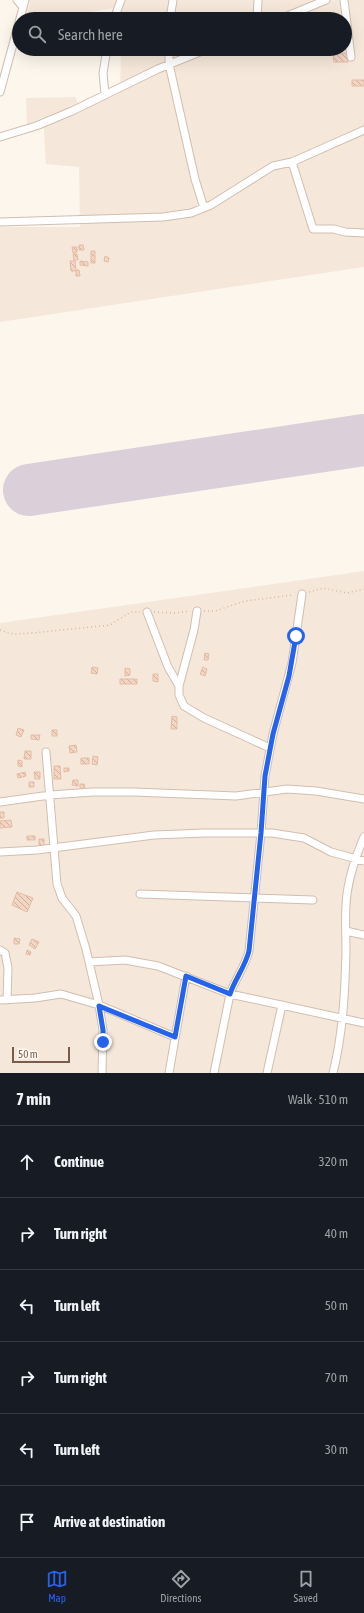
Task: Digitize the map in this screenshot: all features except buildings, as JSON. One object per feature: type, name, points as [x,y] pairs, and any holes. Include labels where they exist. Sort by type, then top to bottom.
[{"type":"street","points":[[17,0],[23,3]]},
{"type":"street","points":[[117,12],[121,0]]},
{"type":"street","points":[[171,12],[173,0]]},
{"type":"street","points":[[257,12],[258,0]]},
{"type":"street","points":[[297,12],[326,0]]},
{"type":"street","points":[[344,0],[345,12]]},
{"type":"street","points":[[0,92],[12,46]]},
{"type":"street","points":[[104,94],[103,73],[107,56]]},
{"type":"street","points":[[169,56],[195,179],[204,208]]},
{"type":"street","points":[[0,137],[36,126],[72,111],[104,94],[189,56]]},
{"type":"street","points":[[0,222],[163,217],[191,213],[204,208],[273,166],[292,162],[364,130]]},
{"type":"street","points":[[292,162],[313,229],[334,229],[345,232],[364,232]]},
{"type":"street","points":[[214,1073],[230,994],[247,960],[249,951],[264,792],[270,748],[292,663],[302,594]]},
{"type":"street","points":[[179,686],[194,630],[197,611]]},
{"type":"street","points":[[147,612],[168,667],[179,686],[181,701],[184,706],[211,721],[270,748]]},
{"type":"street","points":[[46,752],[57,884],[62,898],[76,916],[89,962],[103,1030],[102,1073]]},
{"type":"street","points":[[0,802],[50,794],[134,792],[236,796],[287,789],[316,791],[364,799]]},
{"type":"street","points":[[0,852],[37,850],[154,835],[204,832],[272,833],[304,838],[331,852],[364,861]]},
{"type":"street","points":[[333,1073],[339,1052],[343,1018],[346,904],[354,859],[364,837]]},
{"type":"street","points":[[140,894],[313,900]]},
{"type":"street","points":[[346,931],[364,935]]},
{"type":"street","points":[[0,950],[5,953],[8,968],[4,1000],[35,998],[61,994],[99,1006],[175,1037]]},
{"type":"street","points":[[89,962],[125,960],[158,966],[230,994],[364,1023]]},
{"type":"street","points":[[169,1073],[186,976]]},
{"type":"street","points":[[267,1073],[282,1005]]},
{"type":"path","points":[[0,630],[13,634],[110,625],[131,612],[175,613],[215,611],[246,601],[302,594],[323,588],[347,593],[364,589]]},
{"type":"shaded area","points":[[27,0],[364,0],[364,267],[0,322],[0,227],[80,227],[79,167],[46,164],[43,117],[27,125],[26,98],[75,97],[81,110],[120,93],[121,56],[352,56],[352,12],[121,12],[121,7],[90,12],[27,12],[30,3]]},
{"type":"shaded area","points":[[364,571],[364,1073],[0,1073],[0,623]]},
{"type":"runway","points":[[29,490],[364,440]]},
{"type":"route","points":[[103,1042],[103,1030],[99,1006],[175,1037],[186,976],[230,994],[237,977],[247,960],[261,833],[265,776],[273,734],[292,663],[296,636]]}]
